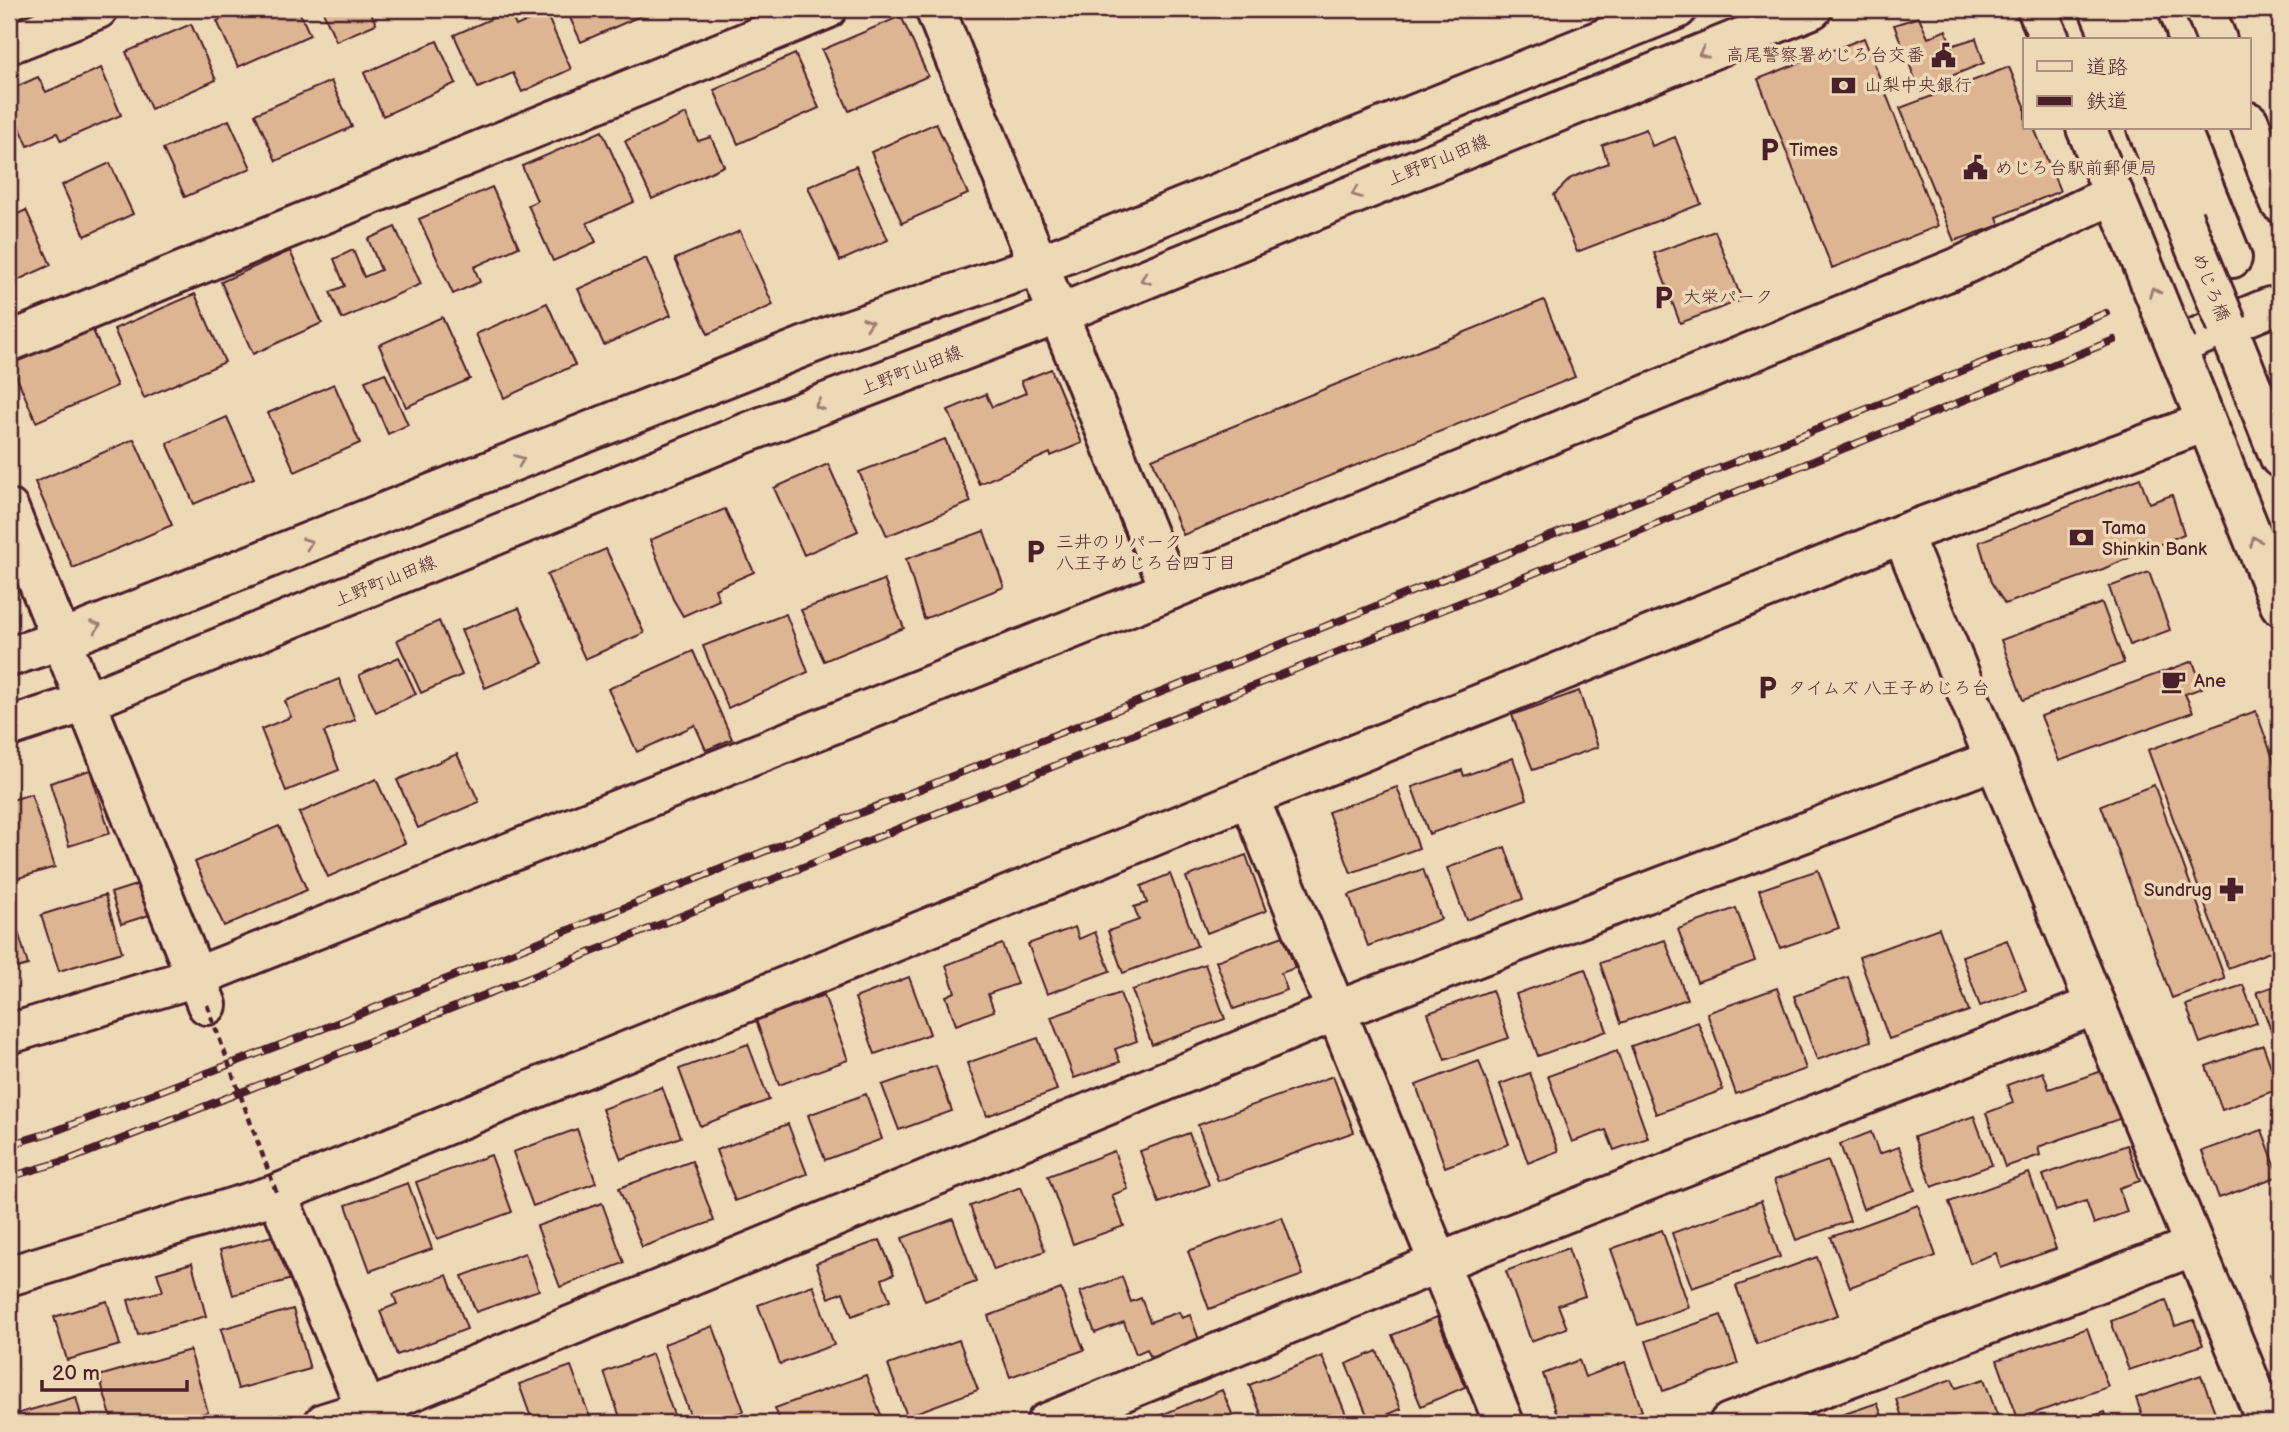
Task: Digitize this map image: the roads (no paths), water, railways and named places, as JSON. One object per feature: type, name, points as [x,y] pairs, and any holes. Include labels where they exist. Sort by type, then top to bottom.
[{"type":"street","points":[[9,44],[98,9]]},
{"type":"street","points":[[9,342],[827,9]]},
{"type":"street","points":[[935,9],[1170,590]]},
{"type":"street","points":[[9,657],[61,640],[836,334],[1039,265],[1677,9]]},
{"type":"street","name":"上野町山田線","points":[[9,727],[86,702],[746,433],[1059,314],[1812,9]]},
{"type":"street","points":[[2037,9],[2049,38]]},
{"type":"street","points":[[2099,9],[2111,38]]},
{"type":"street","points":[[2134,9],[2145,38]]},
{"type":"street","points":[[2205,9],[2216,38]]},
{"type":"street","points":[[2250,124],[2279,188]]},
{"type":"street","points":[[2087,130],[2280,605]]},
{"type":"street","points":[[2148,130],[2197,212],[2232,258]]},
{"type":"street","points":[[2180,130],[2197,212]]},
{"type":"street","points":[[9,1034],[201,991],[1959,267],[2114,194]]},
{"type":"street","name":"めじろ橋","points":[[2197,212],[2233,341],[2280,458]]},
{"type":"street","points":[[2182,361],[2233,341],[2277,304]]},
{"type":"street","points":[[723,379],[746,433]]},
{"type":"street","points":[[9,1276],[277,1194],[1902,534],[2206,422]]},
{"type":"street","points":[[409,504],[431,562]]},
{"type":"street","points":[[9,509],[201,991]]},
{"type":"street","points":[[1902,534],[2267,1423]]},
{"type":"street","points":[[324,1423],[369,1417],[1336,1011],[1994,760]]},
{"type":"street","points":[[1249,797],[1504,1423]]},
{"type":"street","points":[[1046,1423],[1438,1263],[2095,1005]]},
{"type":"street","points":[[277,1194],[369,1417]]},
{"type":"street","points":[[1729,1423],[2194,1246]]},
{"type":"railway","points":[[9,1145],[55,1131],[322,1029],[2106,313]]},
{"type":"railway","points":[[9,1177],[71,1159],[338,1054],[2114,340]]},
{"type":"place","name":"高尾警察署めじろ台交番","points":[[1944,55]]},
{"type":"place","name":"山梨中央銀行","points":[[1844,85]]},
{"type":"place","name":"Times","points":[[1769,150]]},
{"type":"place","name":"めじろ台駅前郵便局","points":[[1975,168]]},
{"type":"place","name":"大栄パーク","points":[[1663,297]]},
{"type":"place","name":"Tama Shinkin Bank","points":[[2082,538]]},
{"type":"place","name":"三井のリパーク 八王子めじろ台四丁目","points":[[1036,552]]},
{"type":"place","name":"Ane","points":[[2174,681]]},
{"type":"place","name":"タイムズ 八王子めじろ台","points":[[1768,688]]},
{"type":"place","name":"Sundrug","points":[[2232,890]]}]
